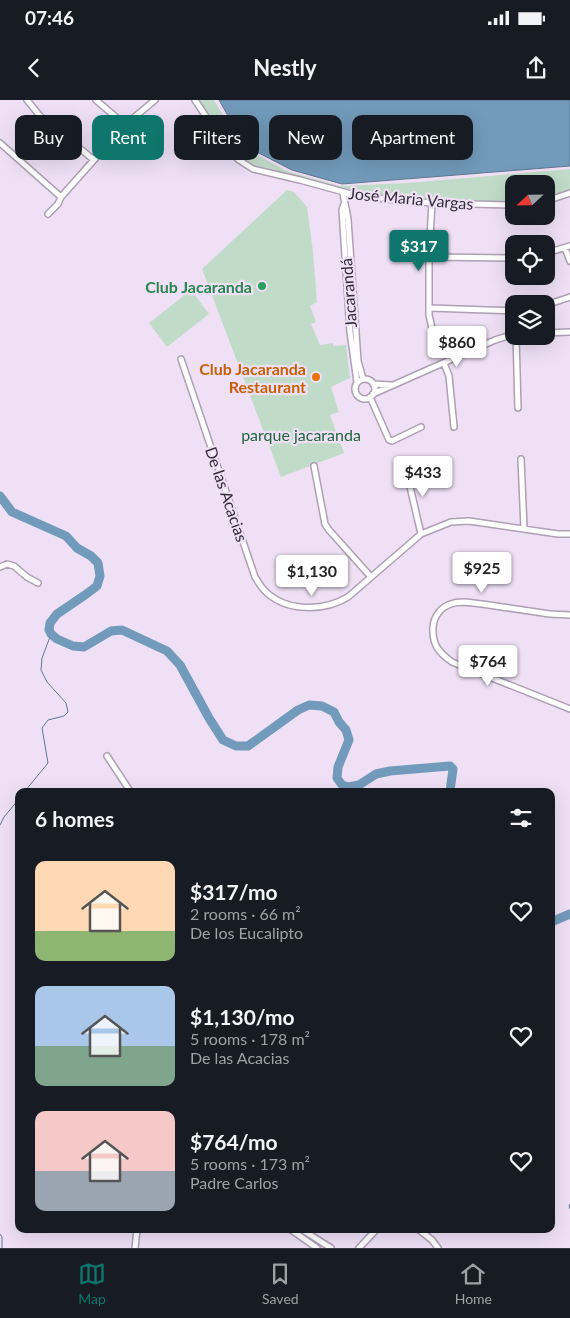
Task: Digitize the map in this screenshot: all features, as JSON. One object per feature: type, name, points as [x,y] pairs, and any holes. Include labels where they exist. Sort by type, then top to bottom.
[{"type":"street","points":[[27,100],[40,116],[92,158]]},
{"type":"street","points":[[96,100],[113,115]]},
{"type":"street","points":[[137,115],[155,100]]},
{"type":"street","name":"José Maria Vargas","points":[[195,100],[228,150],[252,169],[362,197],[432,203],[505,205]]},
{"type":"street","points":[[0,143],[61,197]]},
{"type":"street","points":[[48,214],[94,160]]},
{"type":"street","name":"Jacarandá","points":[[343,192],[344,204],[342,210],[349,274],[350,332],[360,380]]},
{"type":"street","points":[[555,198],[570,193]]},
{"type":"street","points":[[432,203],[429,308],[434,338]]},
{"type":"street","points":[[555,251],[568,247],[570,261]]},
{"type":"street","points":[[429,257],[505,258]]},
{"type":"street","points":[[555,302],[570,297]]},
{"type":"street","points":[[429,308],[505,311]]},
{"type":"street","points":[[555,333],[570,332]]},
{"type":"street","points":[[371,395],[374,391],[373,384],[369,380],[360,380],[355,386],[356,394],[363,398],[371,395],[394,385],[495,340],[505,338]]},
{"type":"street","points":[[515,345],[518,408]]},
{"type":"street","name":"De las Acacias","points":[[181,360],[255,577],[263,590],[278,601],[293,607],[317,607],[340,602],[371,578],[421,534],[451,522],[460,520],[558,534],[570,534]]},
{"type":"street","points":[[444,363],[449,376],[454,427]]},
{"type":"street","points":[[373,384],[394,385]]},
{"type":"street","points":[[371,395],[389,440],[392,441],[422,427]]},
{"type":"street","points":[[521,459],[524,528]]},
{"type":"street","points":[[314,466],[325,524],[371,578]]},
{"type":"street","points":[[405,466],[421,534]]},
{"type":"street","points":[[0,567],[7,564],[14,566],[38,583]]},
{"type":"street","points":[[570,615],[545,614],[519,608],[467,602],[453,603],[443,608],[435,619],[433,626],[435,644],[441,654],[452,662],[570,709]]},
{"type":"street","points":[[107,756],[128,788]]},
{"type":"street","points":[[135,1248],[137,1233]]},
{"type":"street","points":[[296,1233],[317,1248]]},
{"type":"street","points":[[307,1233],[331,1248]]},
{"type":"street","points":[[359,1248],[373,1233]]},
{"type":"street","points":[[423,1233],[438,1248]]},
{"type":"green space","points":[[199,100],[214,100],[223,115],[208,115]]},
{"type":"green space","points":[[259,156],[286,171],[340,186],[408,183],[570,169],[570,191],[555,196],[555,175],[505,175],[505,204],[387,203],[325,190],[252,166],[244,160],[259,160]]},
{"type":"green space","name":"Club Jacaranda","points":[[287,190],[294,192],[307,207],[317,302],[310,306],[316,322],[311,324],[320,345],[333,343],[333,346],[346,345],[350,378],[331,387],[339,412],[330,415],[344,453],[281,477],[202,269]]},
{"type":"green space","points":[[191,290],[209,314],[167,347],[149,323]]},
{"type":"water","points":[[219,100],[570,100],[570,166],[342,184],[292,170],[272,160],[342,160],[342,115],[269,115],[269,158],[259,153],[259,115],[227,115]]},
{"type":"waterway","points":[[0,496],[12,512],[66,536],[77,548],[91,556],[98,563],[100,576],[97,586],[57,614],[50,623],[49,630],[57,639],[73,646],[84,647],[111,631],[122,630],[167,651],[180,665],[223,740],[236,746],[248,746],[298,710],[309,705],[322,706],[334,712],[346,730],[349,740],[338,767],[337,778],[342,785],[349,787],[359,785],[376,774],[390,771],[450,766],[453,769],[450,788]]},
{"type":"waterway","points":[[27,788],[48,763],[42,728],[48,720],[64,716],[68,712],[66,703],[47,682],[41,670],[42,658],[53,629]]},
{"type":"waterway","points":[[0,825],[15,804]]},
{"type":"waterway","points":[[555,920],[570,914]]},
{"type":"waterway","points":[[570,1204],[570,1209]]},
{"type":"waterway","points":[[0,1234],[2,1237],[2,1248]]},
{"type":"place","name":"Club Jacaranda","points":[[262,286]]},
{"type":"place","name":"Club Jacaranda Restaurant","points":[[316,377]]},
{"type":"park label","name":"parque jacaranda","points":[[301,434]]}]
